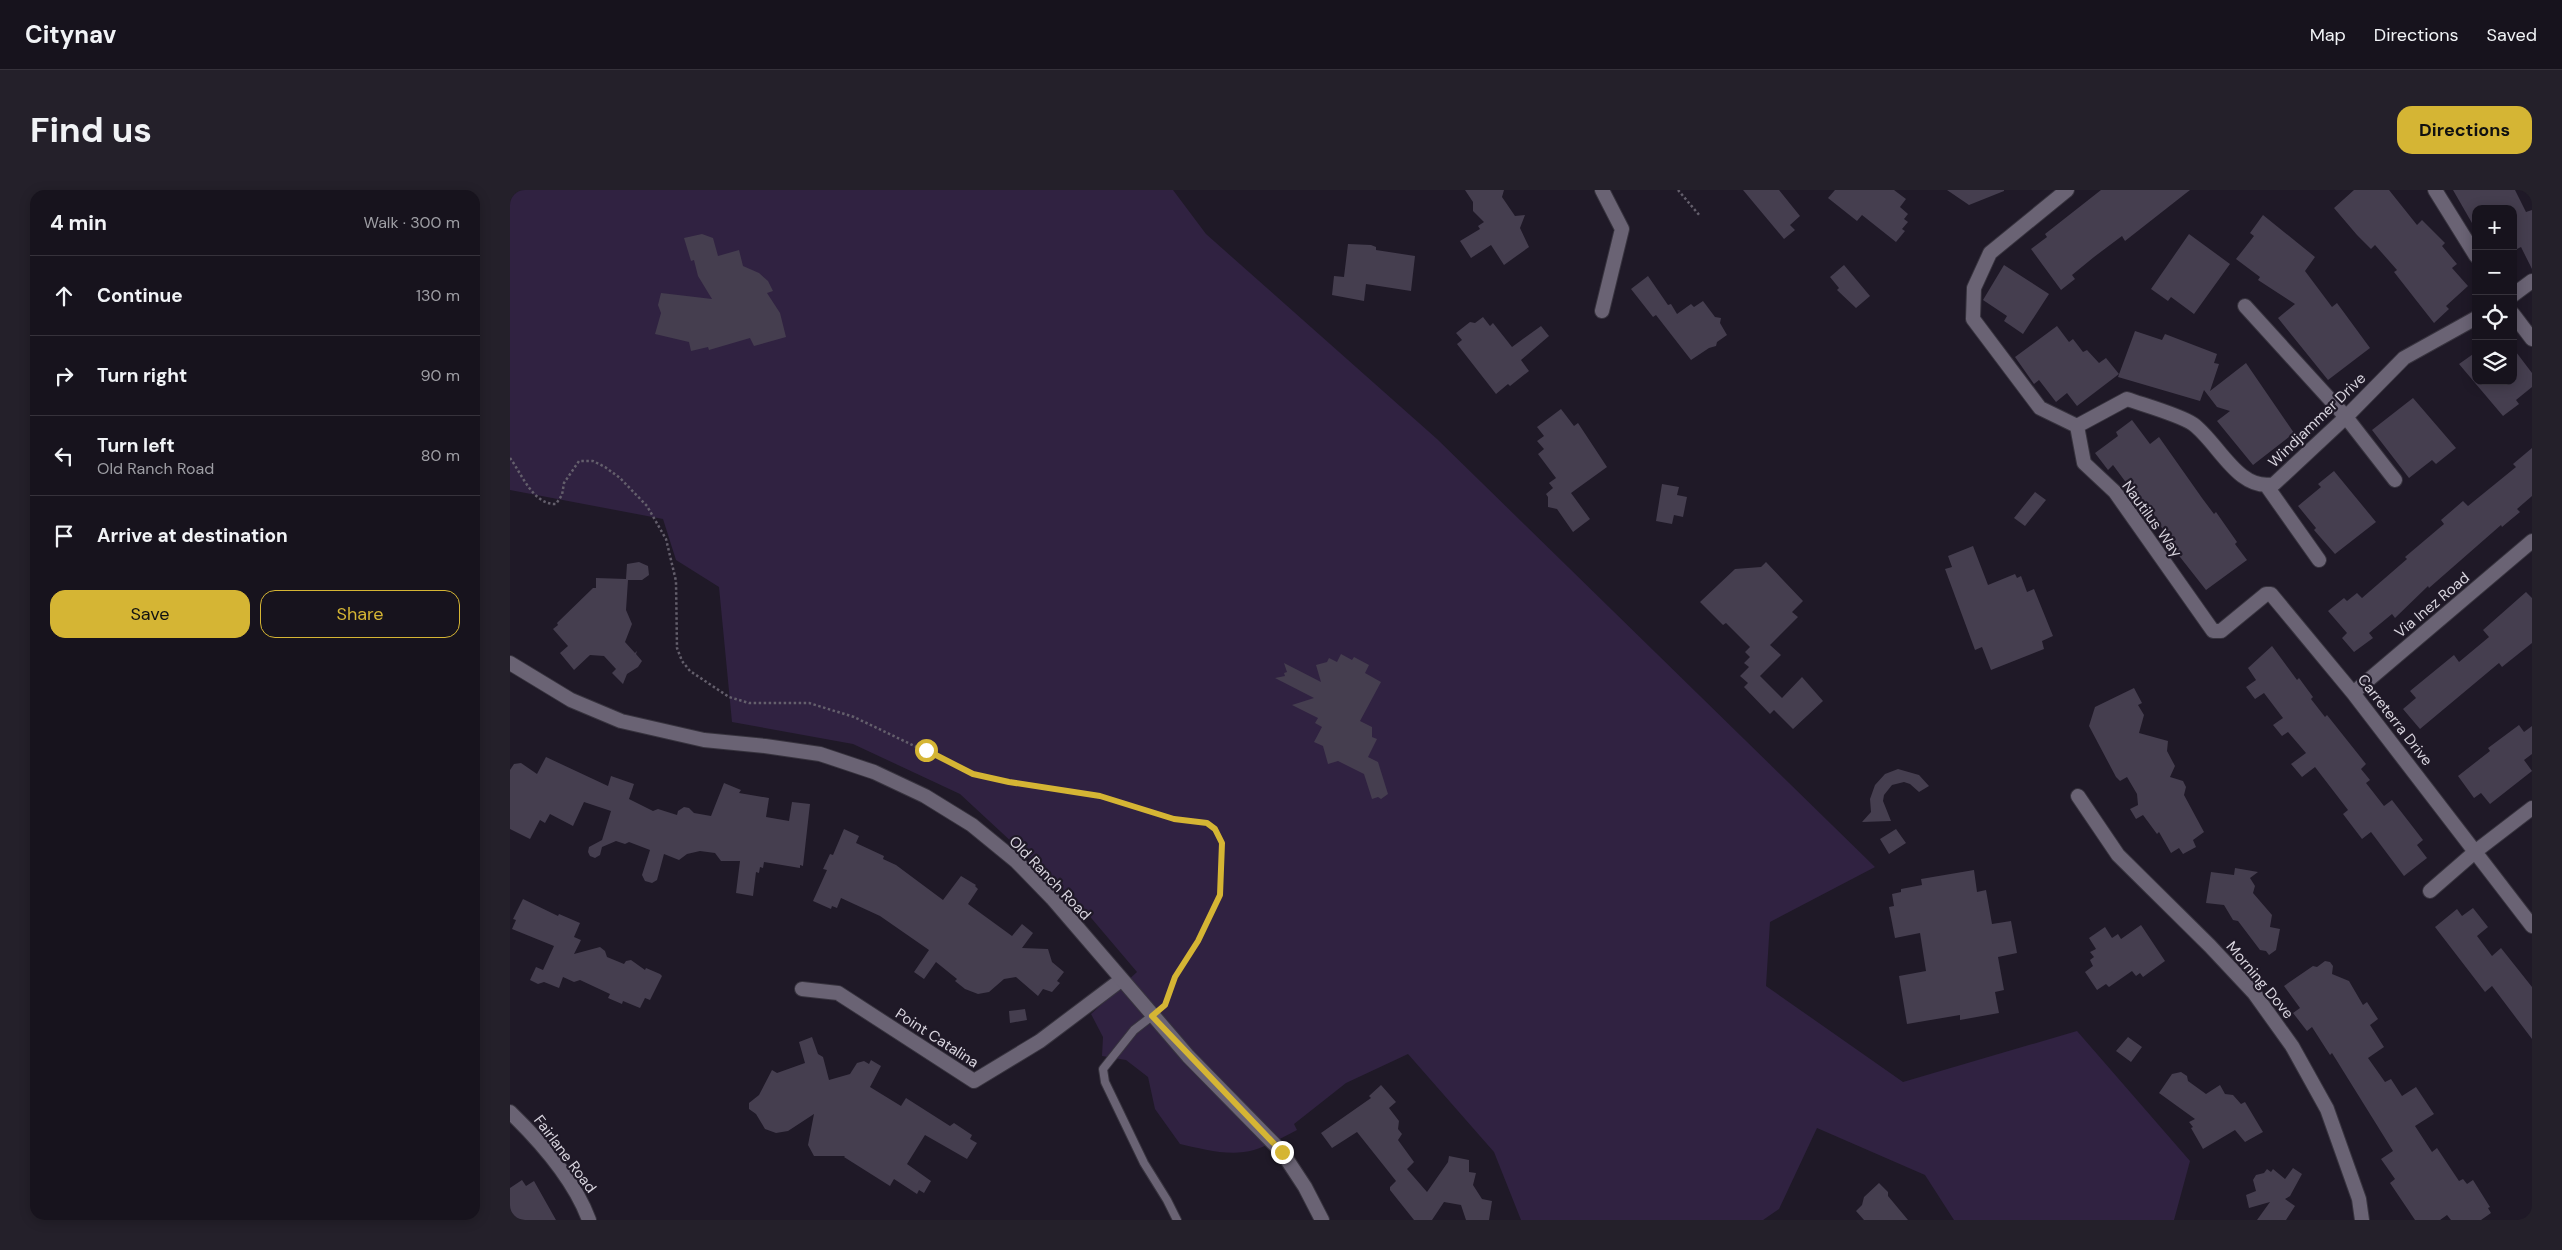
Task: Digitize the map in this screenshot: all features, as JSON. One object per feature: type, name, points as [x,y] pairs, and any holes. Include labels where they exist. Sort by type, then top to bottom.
[{"type":"street","points":[[1602,190],[1622,229],[1602,310]]},
{"type":"street","points":[[2067,190],[1990,253],[1974,288],[1973,319],[2040,408],[2077,426]]},
{"type":"street","points":[[2435,190],[2472,250]]},
{"type":"street","points":[[2517,292],[2532,281]]},
{"type":"street","points":[[2245,306],[2346,417],[2395,480]]},
{"type":"street","points":[[2517,319],[2532,339]]},
{"type":"street","name":"Windjammer Drive","points":[[2077,426],[2127,399],[2192,424],[2237,470],[2249,480],[2266,486],[2280,480],[2404,358],[2472,320]]},
{"type":"street","name":"Nautilus Way","points":[[2077,426],[2084,463],[2115,492],[2214,631]]},
{"type":"street","points":[[2266,486],[2320,560]]},
{"type":"street","name":"Via Inez Road","points":[[2353,693],[2532,541]]},
{"type":"street","name":"Carreterra Drive","points":[[2214,631],[2221,631],[2266,594],[2271,594],[2353,693],[2532,926]]},
{"type":"street","name":"Old Ranch Road","points":[[510,663],[571,700],[621,721],[704,740],[820,754],[874,772],[924,796],[972,825],[1016,862],[1052,898],[1152,1016],[1282,1152],[1305,1187],[1322,1220]]},
{"type":"street","name":"Morning Dove","points":[[2078,796],[2118,855],[2210,946],[2241,980],[2292,1046],[2327,1109],[2359,1199],[2362,1220]]},
{"type":"street","points":[[2430,891],[2476,851],[2532,808]]},
{"type":"street","name":"Point Catalina","points":[[802,989],[838,993],[974,1081],[1040,1041],[1121,980]]},
{"type":"street","name":"Fairlane Road","points":[[510,1112],[530,1131],[581,1199],[589,1220]]},
{"type":"lane","points":[[1152,1016],[1134,1030],[1103,1070],[1105,1082],[1144,1163],[1167,1200],[1176,1220]]},
{"type":"path","points":[[1678,190],[1700,216]]},
{"type":"path","points":[[510,458],[531,490],[542,501],[550,504],[556,504],[562,495],[564,483],[579,461],[593,461],[605,467],[636,492],[647,506],[668,547],[676,581],[677,648],[682,661],[690,671],[729,697],[749,703],[809,703],[854,717],[973,774],[1009,782],[1100,796],[1174,819],[1207,823],[1215,829],[1222,843],[1220,895],[1198,941],[1175,977],[1165,1005],[1152,1016]]},
{"type":"shaded area","points":[[510,190],[1173,190],[1206,234],[1437,439],[1875,867],[1770,922],[1766,986],[1903,1082],[2077,1031],[2190,1161],[2174,1220],[1954,1220],[1925,1175],[1817,1128],[1779,1209],[1763,1220],[1521,1220],[1494,1152],[1408,1054],[1346,1083],[1294,1124],[1297,1130],[1265,1146],[1236,1153],[1207,1150],[1180,1144],[1155,1109],[1148,1077],[1126,1060],[1102,1056],[1103,1037],[1091,1014],[1137,972],[1081,906],[960,794],[853,744],[732,722],[719,587],[676,560],[663,519],[510,490]]},
{"type":"building","points":[[1465,190],[1504,190],[1502,197],[1515,216],[1525,215],[1520,228],[1529,247],[1504,265],[1491,245],[1471,258],[1460,241],[1480,229],[1478,226],[1484,222],[1473,211],[1473,202]]},
{"type":"building","points":[[1743,190],[1779,190],[1800,216],[1790,225],[1795,230],[1784,239]]},
{"type":"building","points":[[1835,190],[1894,190],[1906,199],[1900,207],[1908,214],[1904,219],[1908,222],[1902,229],[1905,231],[1896,242],[1862,215],[1857,221],[1828,198]]},
{"type":"building","points":[[1947,190],[2004,190],[2004,191],[1969,205]]},
{"type":"building","points":[[2101,190],[2190,190],[2125,241],[2122,236],[2094,257],[2072,275],[2075,279],[2061,290],[2031,249],[2047,237],[2045,234]]},
{"type":"building","points":[[2354,190],[2389,190],[2417,225],[2422,220],[2445,243],[2442,246],[2457,264],[2452,268],[2468,286],[2446,306],[2449,309],[2434,323],[2394,272],[2397,270],[2375,245],[2371,249],[2334,208]]},
{"type":"building","points":[[2453,190],[2515,190],[2526,212],[2532,210],[2532,269],[2521,247],[2517,249],[2517,205],[2472,205],[2472,223]]},
{"type":"building","points":[[2263,215],[2315,257],[2305,271],[2332,307],[2337,303],[2370,348],[2328,380],[2278,318],[2295,304],[2258,280],[2260,277],[2236,259],[2254,236],[2250,233]]},
{"type":"building","points":[[702,234],[713,238],[718,256],[739,250],[743,266],[759,273],[768,281],[773,291],[767,293],[780,313],[786,337],[754,346],[750,338],[709,350],[708,347],[691,351],[689,342],[655,334],[661,313],[658,305],[661,293],[712,299],[698,276],[694,260],[691,261],[684,238]]},
{"type":"building","points":[[2189,234],[2230,264],[2194,314],[2171,297],[2168,301],[2151,289]]},
{"type":"building","points":[[1348,244],[1371,245],[1376,247],[1376,250],[1415,256],[1411,291],[1366,284],[1364,301],[1332,295],[1334,276],[1344,277]]},
{"type":"building","points":[[1844,265],[1870,296],[1856,308],[1837,290],[1839,288],[1830,277]]},
{"type":"building","points":[[2004,265],[2049,294],[2023,334],[2004,321],[2007,316],[1983,300]]},
{"type":"building","points":[[1648,276],[1668,305],[1671,304],[1677,314],[1691,304],[1694,307],[1703,301],[1715,317],[1721,318],[1720,323],[1727,335],[1717,342],[1716,346],[1709,348],[1691,360],[1656,315],[1653,317],[1631,289]]},
{"type":"building","points":[[1483,317],[1490,326],[1493,323],[1512,347],[1541,326],[1549,336],[1521,360],[1529,371],[1496,394],[1457,344],[1462,340],[1456,333],[1470,322],[1475,323]]},
{"type":"building","points":[[2057,326],[2069,342],[2073,339],[2083,352],[2087,350],[2099,363],[2106,358],[2119,374],[2077,406],[2067,393],[2056,402],[2039,380],[2034,384],[2015,357]]},
{"type":"building","points":[[2135,331],[2162,340],[2165,334],[2217,354],[2214,363],[2219,364],[2210,391],[2246,363],[2294,433],[2253,465],[2217,421],[2230,411],[2217,407],[2204,390],[2200,401],[2118,377]]},
{"type":"building","points":[[2517,353],[2532,373],[2532,387],[2516,400],[2519,404],[2503,416],[2477,385],[2517,385]]},
{"type":"building","points":[[2472,355],[2472,379],[2459,364]]},
{"type":"building","points":[[2413,398],[2456,448],[2436,464],[2432,460],[2409,478],[2372,430]]},
{"type":"building","points":[[1561,409],[1574,426],[1578,423],[1607,467],[1571,493],[1590,519],[1573,532],[1557,509],[1548,507],[1548,497],[1546,494],[1553,488],[1549,483],[1556,478],[1538,454],[1544,449],[1537,441],[1544,436],[1537,427]]},
{"type":"building","points":[[2132,420],[2150,444],[2159,437],[2214,514],[2216,512],[2247,560],[2206,590],[2169,543],[2162,528],[2141,499],[2139,500],[2113,465],[2108,470],[2095,453],[2118,436],[2116,432]]},
{"type":"building","points":[[2532,448],[2532,496],[2517,509],[2520,512],[2502,527],[2501,525],[2429,588],[2428,586],[2395,618],[2392,614],[2369,633],[2373,638],[2354,652],[2342,638],[2347,633],[2328,611],[2344,598],[2347,601],[2357,593],[2362,598],[2407,559],[2405,557],[2444,524],[2441,520],[2463,501],[2468,506],[2516,467],[2513,464]]},
{"type":"building","points":[[2334,471],[2376,522],[2335,554],[2314,530],[2316,528],[2298,506],[2321,487],[2318,484]]},
{"type":"building","points":[[1662,484],[1679,487],[1677,495],[1687,497],[1683,517],[1674,515],[1672,524],[1656,521]]},
{"type":"building","points":[[2035,492],[2046,500],[2025,526],[2014,518]]},
{"type":"building","points":[[1973,546],[1988,585],[2015,574],[2017,578],[2021,576],[2027,592],[2034,589],[2053,636],[2042,641],[2044,649],[1991,670],[1982,647],[1975,650],[1945,569],[1952,567],[1948,556]]},
{"type":"building","points":[[639,562],[648,566],[649,575],[642,580],[628,580],[626,610],[632,624],[625,642],[635,653],[637,651],[636,654],[642,661],[638,667],[627,674],[623,684],[612,673],[616,669],[604,656],[590,655],[574,670],[560,653],[568,646],[553,629],[593,588],[596,588],[596,578],[626,579],[627,564]]},
{"type":"building","points":[[1766,562],[1803,601],[1792,612],[1798,617],[1770,645],[1781,655],[1760,676],[1782,698],[1802,677],[1823,701],[1793,729],[1774,710],[1770,714],[1744,687],[1748,683],[1740,676],[1749,667],[1744,663],[1750,657],[1745,652],[1750,647],[1726,623],[1723,625],[1700,602],[1735,569],[1761,567]]},
{"type":"building","points":[[2526,592],[2532,598],[2532,643],[2502,667],[2499,663],[2420,729],[2403,709],[2416,698],[2410,691],[2454,655],[2459,662],[2489,637],[2483,630]]},
{"type":"building","points":[[2272,646],[2297,680],[2299,678],[2313,697],[2311,699],[2325,717],[2327,715],[2366,764],[2361,769],[2370,780],[2366,783],[2384,806],[2392,800],[2423,840],[2417,845],[2427,858],[2404,876],[2371,832],[2362,839],[2343,814],[2348,810],[2315,767],[2302,777],[2291,764],[2306,753],[2288,732],[2282,736],[2273,725],[2283,718],[2264,693],[2255,699],[2246,687],[2256,680],[2248,668]]},
{"type":"building","points":[[1341,654],[1352,660],[1354,657],[1369,665],[1365,673],[1381,682],[1360,721],[1372,727],[1372,737],[1377,739],[1368,757],[1378,762],[1388,794],[1381,799],[1378,797],[1372,799],[1364,774],[1338,761],[1328,764],[1323,746],[1314,742],[1322,727],[1315,723],[1318,718],[1292,705],[1314,698],[1275,678],[1285,676],[1284,673],[1287,672],[1284,663],[1321,682],[1316,665],[1327,662],[1329,658],[1337,662]]},
{"type":"building","points":[[2134,688],[2142,703],[2138,705],[2144,715],[2139,733],[2168,741],[2167,751],[2175,766],[2170,777],[2183,781],[2186,787],[2184,795],[2204,832],[2193,840],[2196,847],[2183,854],[2179,848],[2171,853],[2159,832],[2157,834],[2143,815],[2136,819],[2130,809],[2138,805],[2137,794],[2127,777],[2120,781],[2116,777],[2089,726],[2095,707]]},
{"type":"building","points":[[2519,725],[2524,732],[2532,726],[2532,754],[2524,760],[2532,771],[2490,804],[2481,793],[2474,798],[2458,776],[2490,751],[2488,748]]},
{"type":"building","points":[[546,757],[608,786],[611,776],[634,784],[629,799],[653,811],[658,809],[677,815],[678,811],[684,807],[689,808],[694,813],[711,816],[724,783],[741,790],[739,793],[769,798],[766,817],[789,821],[792,802],[810,804],[803,866],[800,865],[800,868],[764,862],[763,868],[760,867],[759,873],[756,872],[753,896],[736,893],[740,861],[721,861],[715,853],[700,851],[687,854],[679,860],[664,854],[657,880],[652,883],[645,881],[642,875],[650,850],[629,842],[625,844],[616,841],[602,847],[600,855],[595,858],[590,856],[588,852],[589,847],[602,840],[611,811],[584,802],[573,826],[550,814],[545,823],[540,820],[530,839],[510,829],[510,770],[514,764],[521,763],[537,774]]},
{"type":"building","points":[[1898,769],[1919,775],[1929,786],[1919,792],[1910,784],[1904,782],[1892,785],[1884,795],[1883,801],[1891,821],[1862,822],[1871,812],[1870,799],[1875,785],[1885,774]]},
{"type":"building","points":[[844,829],[859,836],[856,843],[884,856],[883,859],[896,865],[943,900],[961,876],[976,885],[978,889],[968,904],[1012,936],[1022,924],[1033,933],[1022,948],[1048,949],[1052,962],[1064,972],[1057,981],[1060,983],[1052,992],[1043,989],[1038,996],[1016,977],[1004,979],[989,992],[978,994],[965,989],[955,981],[957,979],[936,962],[924,979],[914,972],[929,950],[880,916],[841,898],[837,908],[832,906],[831,909],[813,901],[827,870],[823,869],[830,854],[833,855]]},
{"type":"building","points":[[1896,829],[1906,843],[1889,854],[1880,839]]},
{"type":"building","points":[[2235,868],[2258,872],[2250,878],[2255,886],[2253,893],[2272,915],[2270,927],[2280,929],[2276,950],[2269,955],[2266,951],[2260,950],[2238,921],[2233,920],[2224,905],[2206,903],[2211,872],[2234,875]]},
{"type":"building","points":[[1974,870],[1977,892],[1986,890],[1992,924],[2011,921],[2017,953],[1998,957],[2004,990],[1995,992],[1999,1013],[1960,1020],[1960,1015],[1907,1024],[1899,976],[1926,971],[1920,933],[1895,938],[1889,907],[1894,906],[1892,894],[1901,892],[1901,889],[1922,885],[1921,879]]},
{"type":"building","points":[[523,899],[558,916],[559,914],[580,923],[574,937],[581,940],[574,954],[600,947],[605,951],[607,957],[624,964],[626,961],[631,960],[645,970],[646,968],[660,974],[662,976],[650,1000],[645,998],[640,1008],[623,1001],[622,1004],[608,998],[610,994],[580,980],[574,982],[563,977],[559,988],[544,982],[538,984],[530,980],[536,967],[543,970],[554,946],[512,929],[516,920],[513,919]]},
{"type":"building","points":[[2473,908],[2488,927],[2477,936],[2492,956],[2501,948],[2532,987],[2532,1039],[2492,986],[2485,992],[2435,927],[2457,909],[2462,916]]},
{"type":"building","points":[[2141,925],[2165,961],[2143,977],[2140,973],[2136,976],[2132,971],[2109,987],[2106,984],[2097,990],[2085,972],[2093,966],[2090,960],[2094,957],[2090,952],[2096,949],[2089,938],[2105,927],[2112,938],[2118,934],[2121,939]]},
{"type":"building","points":[[2325,961],[2330,962],[2333,966],[2332,974],[2349,981],[2363,1005],[2367,1002],[2378,1019],[2370,1025],[2384,1047],[2368,1058],[2385,1082],[2391,1079],[2402,1096],[2416,1087],[2434,1114],[2415,1126],[2432,1152],[2437,1148],[2459,1181],[2463,1179],[2467,1184],[2473,1180],[2490,1207],[2488,1208],[2491,1213],[2481,1220],[2451,1220],[2447,1215],[2440,1220],[2415,1220],[2390,1183],[2395,1179],[2381,1159],[2393,1151],[2332,1053],[2330,1055],[2312,1027],[2307,1031],[2293,1013],[2300,1008],[2284,986],[2313,966],[2317,967]]},
{"type":"building","points":[[1025,1009],[1027,1020],[1010,1023],[1009,1011]]},
{"type":"building","points":[[812,1037],[818,1054],[823,1057],[829,1080],[850,1074],[857,1063],[864,1061],[869,1064],[871,1060],[881,1066],[870,1087],[901,1106],[906,1098],[950,1126],[954,1123],[972,1135],[970,1139],[977,1143],[967,1159],[925,1135],[907,1164],[931,1181],[924,1193],[919,1190],[917,1194],[894,1179],[890,1186],[845,1156],[814,1156],[808,1145],[814,1114],[788,1131],[776,1133],[765,1129],[756,1114],[749,1109],[749,1103],[759,1095],[772,1070],[777,1073],[805,1063],[799,1042]]},
{"type":"building","points":[[2128,1037],[2142,1047],[2131,1062],[2116,1051]]},
{"type":"building","points":[[2181,1072],[2187,1076],[2188,1081],[2206,1094],[2220,1085],[2225,1094],[2233,1095],[2241,1104],[2245,1102],[2263,1132],[2245,1142],[2235,1130],[2203,1149],[2189,1122],[2195,1119],[2159,1093],[2172,1074]]},
{"type":"building","points":[[1381,1085],[1396,1102],[1389,1108],[1399,1121],[1398,1129],[1402,1134],[1398,1140],[1414,1162],[1407,1169],[1427,1192],[1448,1162],[1449,1156],[1469,1160],[1469,1172],[1476,1173],[1473,1185],[1482,1199],[1492,1201],[1489,1220],[1466,1220],[1461,1205],[1444,1202],[1432,1220],[1414,1220],[1390,1190],[1390,1187],[1396,1181],[1357,1132],[1332,1148],[1321,1133],[1371,1098],[1369,1096]]},
{"type":"building","points":[[2293,1168],[2302,1174],[2290,1196],[2285,1199],[2295,1206],[2286,1220],[2257,1220],[2270,1202],[2249,1208],[2246,1195],[2256,1191],[2253,1180],[2256,1175],[2264,1173],[2267,1169],[2271,1172],[2273,1169],[2285,1179]]},
{"type":"building","points":[[522,1180],[526,1186],[534,1181],[556,1220],[510,1220],[510,1188]]},
{"type":"building","points":[[1879,1183],[1888,1192],[1888,1196],[1908,1220],[1864,1220],[1856,1211],[1862,1205],[1864,1197]]},
{"type":"route","points":[[926,750],[973,774],[1075,794],[1100,796],[1174,819],[1207,823],[1215,829],[1222,843],[1223,866],[1220,895],[1214,912],[1175,977],[1165,1005],[1152,1016],[1188,1056],[1282,1152]]}]
